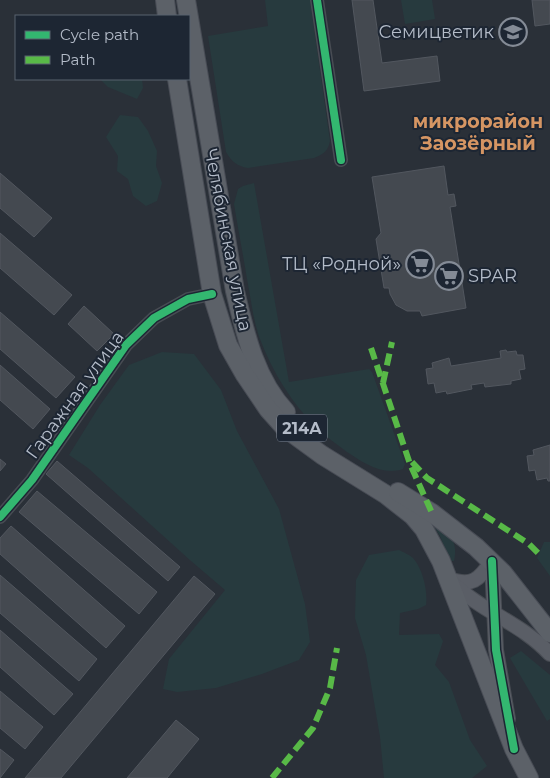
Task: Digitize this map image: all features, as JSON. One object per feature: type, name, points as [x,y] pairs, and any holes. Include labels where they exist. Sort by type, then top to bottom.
[{"type":"main road","points":[[164,0],[167,15]]},
{"type":"main road","name":"Челябинская улица","points":[[186,0],[189,15]]},
{"type":"main road","name":"Челябинская улица","points":[[190,24],[235,291],[246,338],[258,371],[277,402],[305,432],[428,521]]},
{"type":"main road","name":"Челябинская улица","points":[[177,80],[212,294],[228,345],[244,375],[268,409],[285,428],[399,504],[428,521]]},
{"type":"main road","points":[[212,294],[235,291]]},
{"type":"main road","points":[[428,521],[476,547],[492,561],[550,633]]},
{"type":"main road","points":[[428,521],[441,561],[514,749],[529,778]]},
{"type":"street","points":[[317,0],[341,160]]},
{"type":"street","name":"Гаражная улица","points":[[0,517],[32,480],[126,345],[154,318],[188,299],[212,294]]},
{"type":"street","points":[[448,579],[466,583],[473,581],[480,577],[492,561]]},
{"type":"street","points":[[492,561],[496,650],[514,749]]},
{"type":"street","points":[[448,579],[461,592],[526,632],[550,654]]},
{"type":"green space","points":[[265,0],[310,0],[330,141],[325,152],[314,158],[248,168],[235,163],[226,152],[208,36],[268,26]]},
{"type":"green space","points":[[401,0],[432,0],[435,19],[405,24]]},
{"type":"green space","points":[[101,80],[142,80],[143,88],[137,99],[108,87]]},
{"type":"green space","points":[[120,115],[138,117],[148,131],[157,151],[156,166],[162,183],[157,201],[146,206],[133,196],[128,179],[117,171],[118,156],[106,137]]},
{"type":"green space","points":[[254,183],[289,382],[369,369],[372,372],[405,464],[403,469],[395,471],[381,470],[347,452],[328,437],[308,419],[291,398],[270,363],[260,339],[252,309],[234,204],[238,189]]},
{"type":"green space","points":[[162,352],[194,354],[221,390],[237,431],[279,509],[305,604],[310,642],[299,660],[262,674],[216,688],[177,692],[163,689],[169,659],[225,590],[88,468],[69,455],[100,405],[129,365]]},
{"type":"green space","points":[[428,517],[444,530],[452,540],[455,546],[454,561],[451,561],[448,557],[440,536]]},
{"type":"green space","points":[[544,542],[550,542],[550,576],[537,558]]},
{"type":"green space","points":[[399,550],[412,557],[420,568],[425,587],[426,605],[400,613],[399,635],[439,634],[443,641],[435,665],[449,682],[470,740],[487,766],[472,778],[384,778],[380,737],[366,655],[355,618],[356,580],[369,555]]},
{"type":"green space","points":[[521,651],[550,675],[550,719],[547,721],[510,658]]},
{"type":"building","points":[[352,0],[373,0],[382,63],[437,56],[440,81],[364,91]]},
{"type":"building","points":[[532,0],[550,0],[550,24],[535,26]]},
{"type":"building","name":"ТЦ «Родной»","points":[[444,166],[448,195],[454,194],[456,206],[450,207],[466,308],[422,316],[420,311],[407,311],[396,305],[389,288],[384,288],[376,239],[381,233],[372,177]]},
{"type":"building","points":[[0,173],[52,218],[34,237],[0,208]]},
{"type":"building","points":[[0,233],[72,295],[54,315],[0,268]]},
{"type":"building","points":[[84,306],[114,334],[97,351],[68,324]]},
{"type":"building","points":[[0,312],[75,377],[56,398],[0,349]]},
{"type":"building","points":[[506,350],[507,352],[516,351],[517,355],[523,355],[525,369],[519,370],[521,379],[511,381],[511,384],[485,387],[484,383],[471,385],[472,389],[447,394],[446,391],[436,393],[434,383],[428,384],[426,369],[433,368],[432,363],[449,358],[451,366],[501,358],[500,351]]},
{"type":"building","points":[[0,365],[50,409],[33,429],[0,400]]},
{"type":"building","points":[[550,445],[550,481],[547,478],[537,480],[535,470],[529,471],[527,456],[534,455],[533,450]]},
{"type":"building","points":[[0,459],[6,464],[0,471]]},
{"type":"building","points":[[57,461],[180,567],[168,581],[46,474]]},
{"type":"building","points":[[37,491],[157,592],[139,614],[19,512]]},
{"type":"building","points":[[11,526],[125,626],[106,648],[0,554],[0,538]]},
{"type":"building","points":[[0,575],[97,659],[79,681],[0,613]]},
{"type":"building","points":[[194,576],[215,594],[61,778],[25,778]]},
{"type":"building","points":[[0,630],[73,694],[54,715],[0,667]]},
{"type":"building","points":[[0,691],[43,727],[25,749],[0,728]]},
{"type":"building","points":[[176,720],[199,739],[167,778],[127,778]]},
{"type":"building","points":[[0,749],[14,760],[0,778]]},
{"type":"marked path","points":[[383,383],[392,342]]},
{"type":"marked path","points":[[371,348],[410,464],[432,513]]},
{"type":"marked path","points":[[412,462],[427,478],[529,544],[542,557]]},
{"type":"marked path","points":[[272,778],[313,728],[330,688],[337,648]]},
{"type":"cycle path","points":[[317,0],[341,160]]},
{"type":"cycle path","points":[[0,517],[32,480],[126,345],[154,318],[188,299],[212,294]]},
{"type":"cycle path","points":[[492,561],[496,650],[514,749]]},
{"type":"place","name":"Семицветик","points":[[513,32]]},
{"type":"place","name":"ТЦ «Родной»","points":[[420,264]]},
{"type":"place","name":"SPAR","points":[[449,276]]},
{"type":"district","name":"микрорайон Заозёрный","points":[[478,132]]}]
